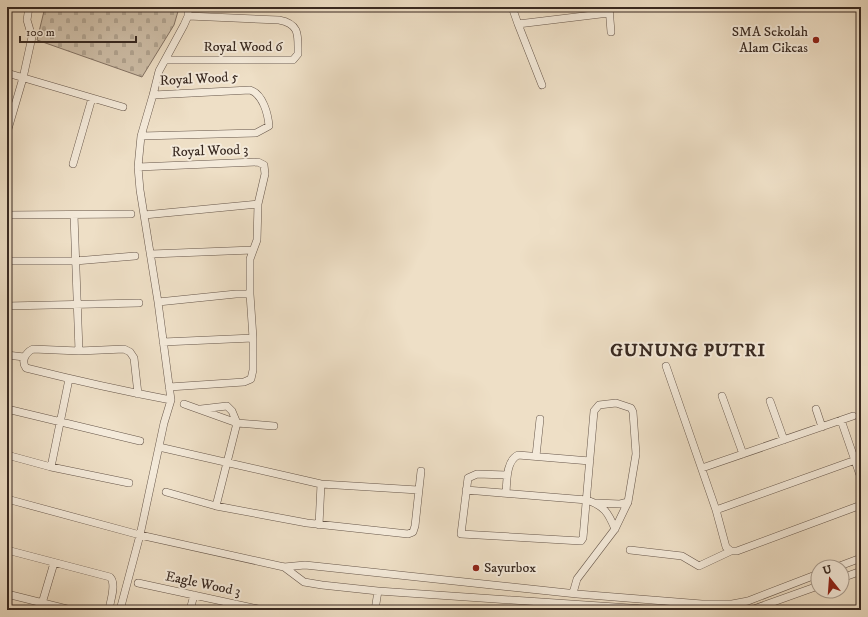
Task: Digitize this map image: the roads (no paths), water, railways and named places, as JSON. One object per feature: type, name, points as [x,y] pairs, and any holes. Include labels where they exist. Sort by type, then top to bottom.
[{"type":"street","points":[[8,129],[23,78],[32,37],[27,20],[30,7]]},
{"type":"street","points":[[120,610],[140,534],[164,423],[171,400],[151,254],[140,190],[138,166],[141,136],[159,70],[166,60],[188,16],[188,7]]},
{"type":"street","points":[[512,7],[542,85]]},
{"type":"street","points":[[518,24],[609,10],[611,32]]},
{"type":"street","name":"Royal Wood 6","points":[[166,60],[292,60],[298,54],[298,35],[295,26],[287,21],[188,16]]},
{"type":"street","points":[[7,72],[122,107]]},
{"type":"street","name":"Royal Wood 5","points":[[141,136],[256,133],[269,126],[268,115],[263,104],[257,93],[250,90],[153,95]]},
{"type":"street","points":[[73,164],[92,98]]},
{"type":"street","name":"Royal Wood 3","points":[[138,166],[258,162],[265,168],[264,183],[258,204]]},
{"type":"street","points":[[144,215],[258,204],[258,230],[250,259],[250,294],[253,338],[252,377],[248,381],[169,387]]},
{"type":"street","points":[[7,215],[131,214]]},
{"type":"street","points":[[74,215],[79,351]]},
{"type":"street","points":[[151,254],[253,250]]},
{"type":"street","points":[[7,261],[75,261],[135,256]]},
{"type":"street","points":[[158,302],[236,294],[250,294]]},
{"type":"street","points":[[7,306],[139,303]]},
{"type":"street","points":[[163,342],[253,338]]},
{"type":"street","points":[[138,394],[134,358],[130,352],[124,349],[79,351],[33,349],[28,352],[24,358],[26,368],[69,379],[138,394],[171,400]]},
{"type":"street","points":[[7,355],[24,358]]},
{"type":"street","points":[[666,366],[716,510],[726,547],[731,551]]},
{"type":"street","points":[[51,467],[69,379]]},
{"type":"street","points":[[722,396],[743,454]]},
{"type":"street","points":[[770,401],[784,440]]},
{"type":"street","points":[[507,475],[474,475],[468,478],[461,534],[578,542],[583,538],[594,413],[599,406],[616,402],[631,408],[633,412],[636,454],[628,502],[614,529],[577,579],[575,593],[576,607]]},
{"type":"street","points":[[184,404],[237,423],[274,426]]},
{"type":"street","points":[[198,409],[227,406],[232,411],[237,423],[216,506]]},
{"type":"street","points":[[7,409],[140,441]]},
{"type":"street","points":[[816,409],[822,427]]},
{"type":"street","points":[[702,468],[853,416]]},
{"type":"street","points":[[536,456],[540,419]]},
{"type":"street","points":[[841,420],[858,459],[861,478]]},
{"type":"street","points":[[159,447],[227,461],[321,484],[418,490]]},
{"type":"street","points":[[506,493],[507,475],[511,460],[514,456],[519,454],[590,461]]},
{"type":"street","points":[[7,456],[129,484]]},
{"type":"street","points":[[716,510],[858,459]]},
{"type":"street","points":[[166,492],[216,506],[319,525],[408,534],[413,532],[415,526],[421,471]]},
{"type":"street","points":[[319,525],[321,484]]},
{"type":"street","points":[[466,490],[587,500],[601,506],[606,511],[610,517],[614,529]]},
{"type":"street","points":[[7,499],[140,534],[284,567],[305,565],[575,593],[702,604],[732,604],[748,601],[810,577]]},
{"type":"street","points":[[595,503],[620,504],[628,502]]},
{"type":"street","points":[[630,550],[682,556],[699,566],[731,551],[737,551],[861,505]]},
{"type":"street","points":[[7,550],[112,578],[113,587],[109,610]]},
{"type":"street","points":[[850,562],[861,558]]},
{"type":"street","points":[[41,607],[54,563]]},
{"type":"street","points":[[284,567],[304,582],[378,591],[576,607],[660,610]]},
{"type":"street","points":[[850,575],[861,571]]},
{"type":"street","name":"Eagle Wood 3","points":[[138,583],[262,610]]},
{"type":"street","points":[[748,601],[751,610],[810,589]]},
{"type":"street","points":[[375,610],[378,591]]},
{"type":"street","points":[[7,594],[41,607],[71,610]]},
{"type":"street","points":[[594,607],[596,595]]},
{"type":"street","points":[[190,610],[194,596]]},
{"type":"place","name":"SMA Sekolah Alam Cikeas","points":[[816,40]]},
{"type":"place","name":"Sayurbox","points":[[476,568]]},
{"type":"district","name":"GUNUNG PUTRI","points":[[688,351]]}]
